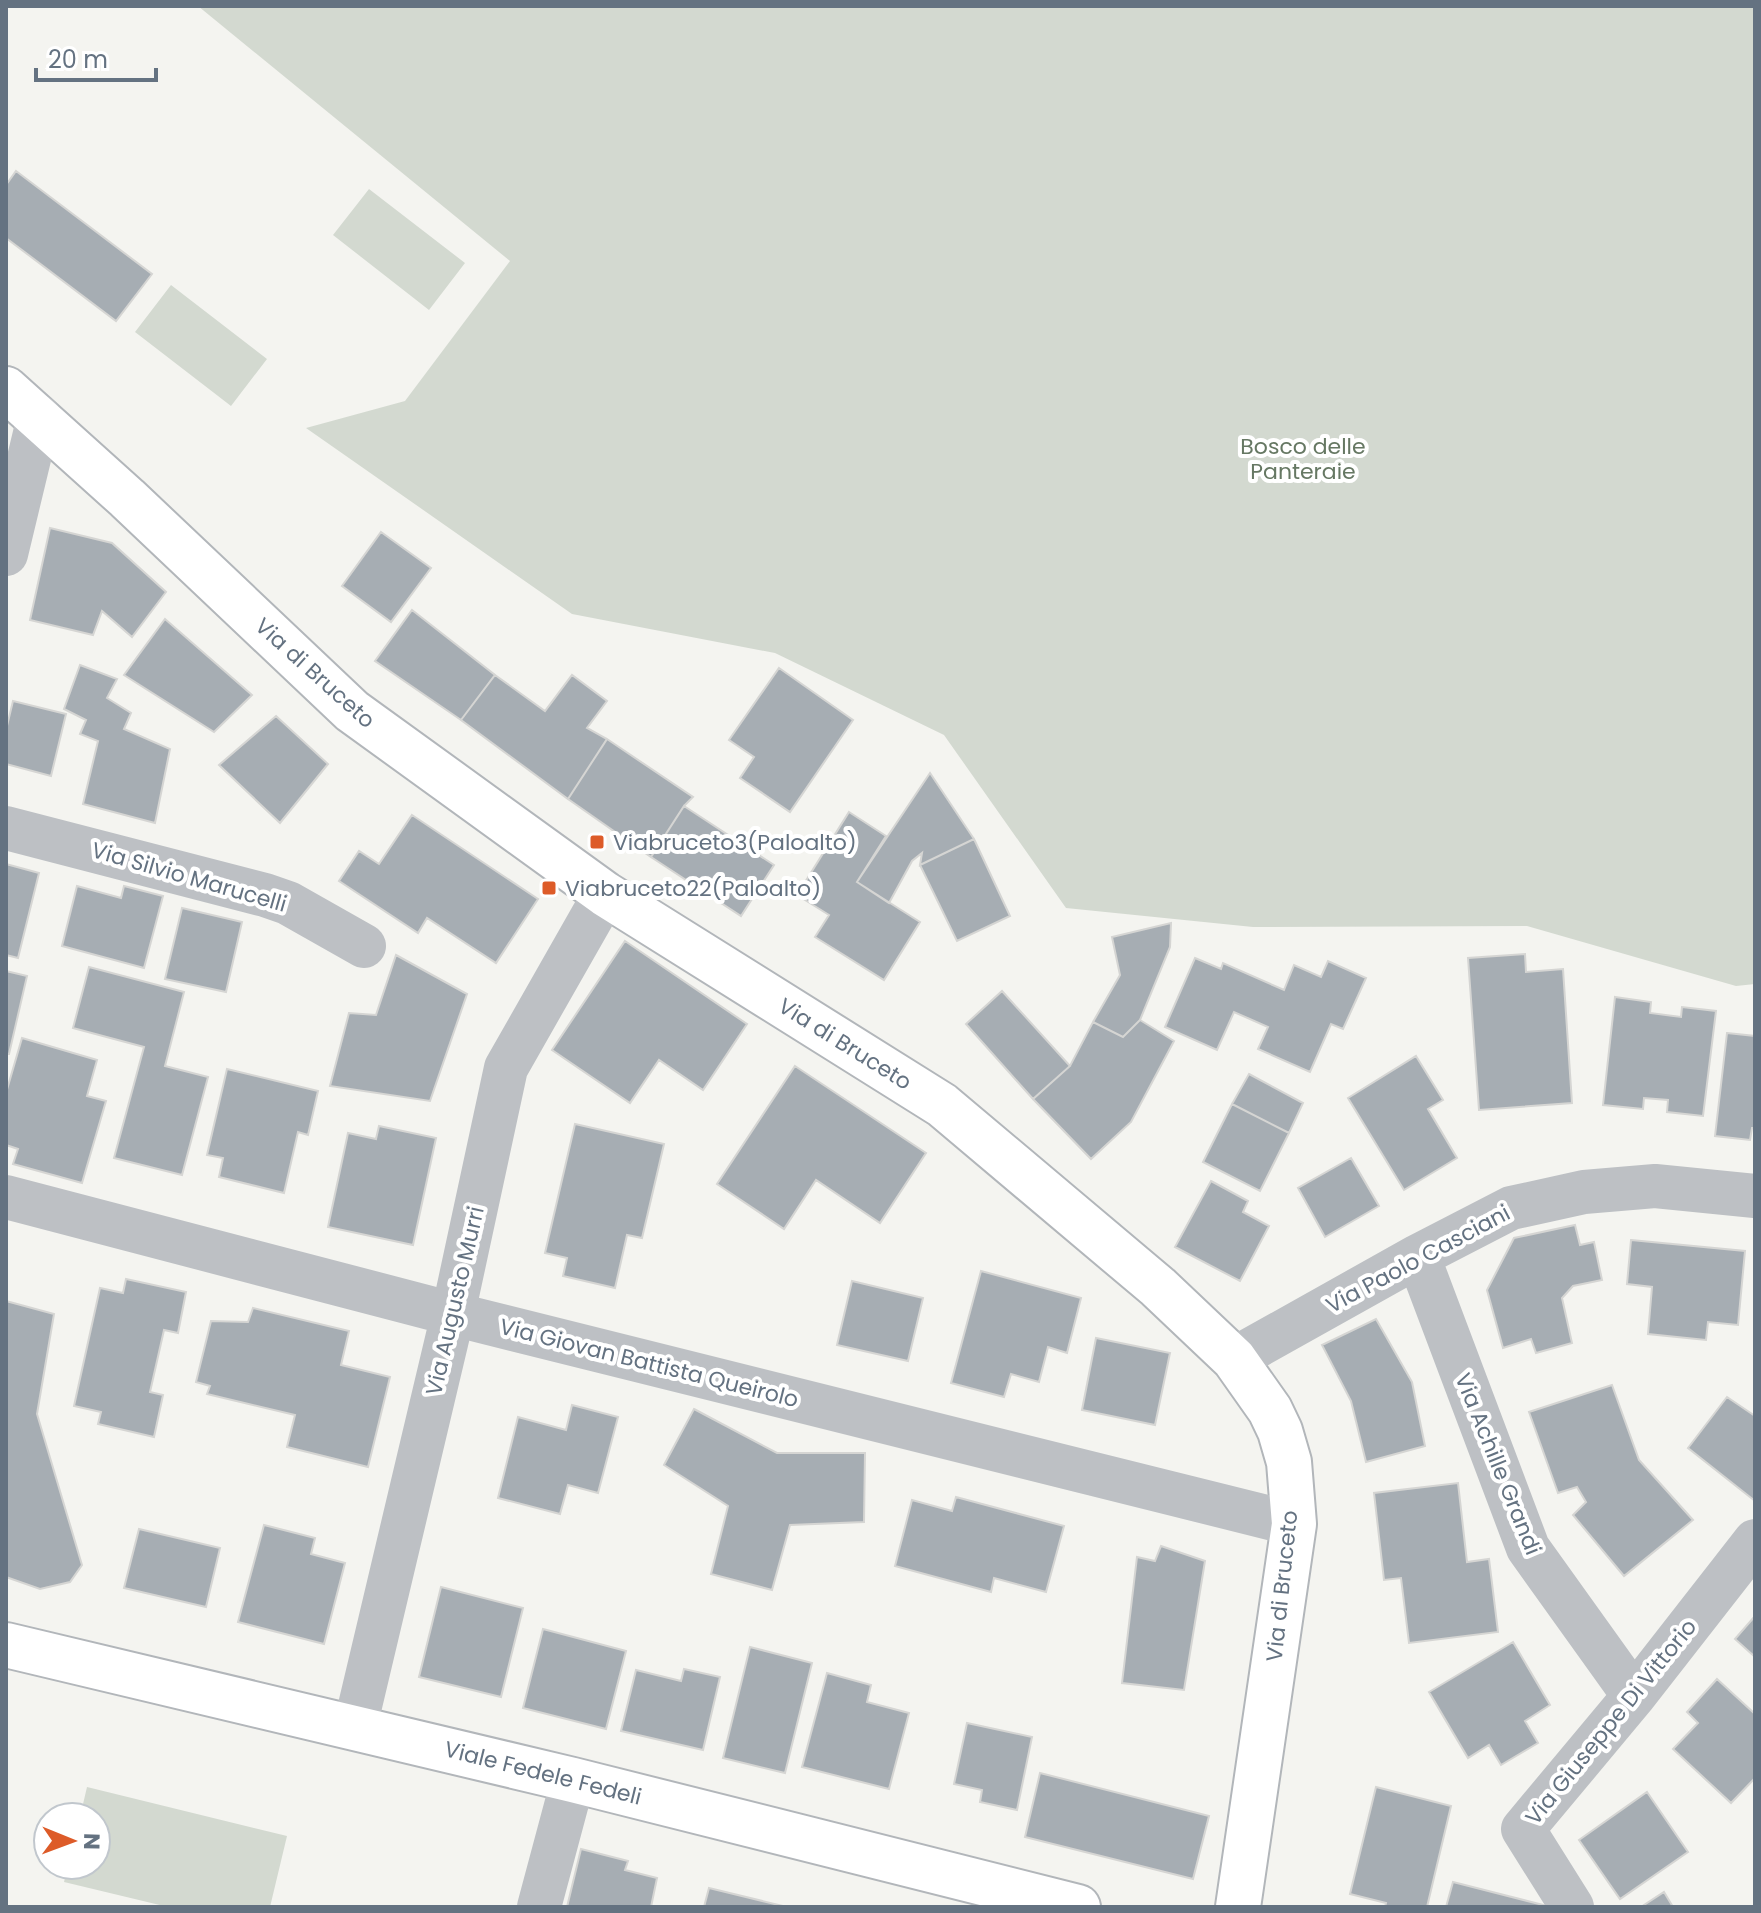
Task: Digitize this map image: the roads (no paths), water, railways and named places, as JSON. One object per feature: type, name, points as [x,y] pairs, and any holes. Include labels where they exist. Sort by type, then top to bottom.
[{"type":"main road","name":"Via di Bruceto","points":[[6,389],[352,711],[605,894],[942,1105],[1158,1287],[1234,1359],[1270,1410],[1280,1431],[1289,1462],[1294,1524],[1238,1907]]},
{"type":"main road","name":"Viale Fedele Fedeli","points":[[6,1645],[573,1780],[1078,1907]]},
{"type":"street","points":[[6,554],[39,417]]},
{"type":"street","name":"Via Silvio Marucelli","points":[[6,828],[288,903],[364,946]]},
{"type":"street","name":"Via Augusto Murri","points":[[355,1727],[453,1314],[506,1068],[605,894]]},
{"type":"street","name":"Via Paolo Casciani","points":[[1234,1359],[1511,1208],[1572,1194],[1655,1186],[1755,1196]]},
{"type":"street","name":"Via Giovan Battista Queirolo","points":[[6,1197],[453,1314],[1294,1524]]},
{"type":"street","name":"Via Achille Grandi","points":[[1418,1256],[1528,1548],[1634,1696]]},
{"type":"street","name":"Via Giuseppe Di Vittorio","points":[[1572,1907],[1523,1829],[1634,1696],[1755,1541]]},
{"type":"street","points":[[539,1907],[573,1780]]},
{"type":"place","name":"Viabruceto3(Paloalto)","points":[[597,842]]},
{"type":"place","name":"Viabruceto22(Paloalto)","points":[[549,888]]},
{"type":"park label","name":"Bosco delle Panteraie","points":[[1303,458]]}]
